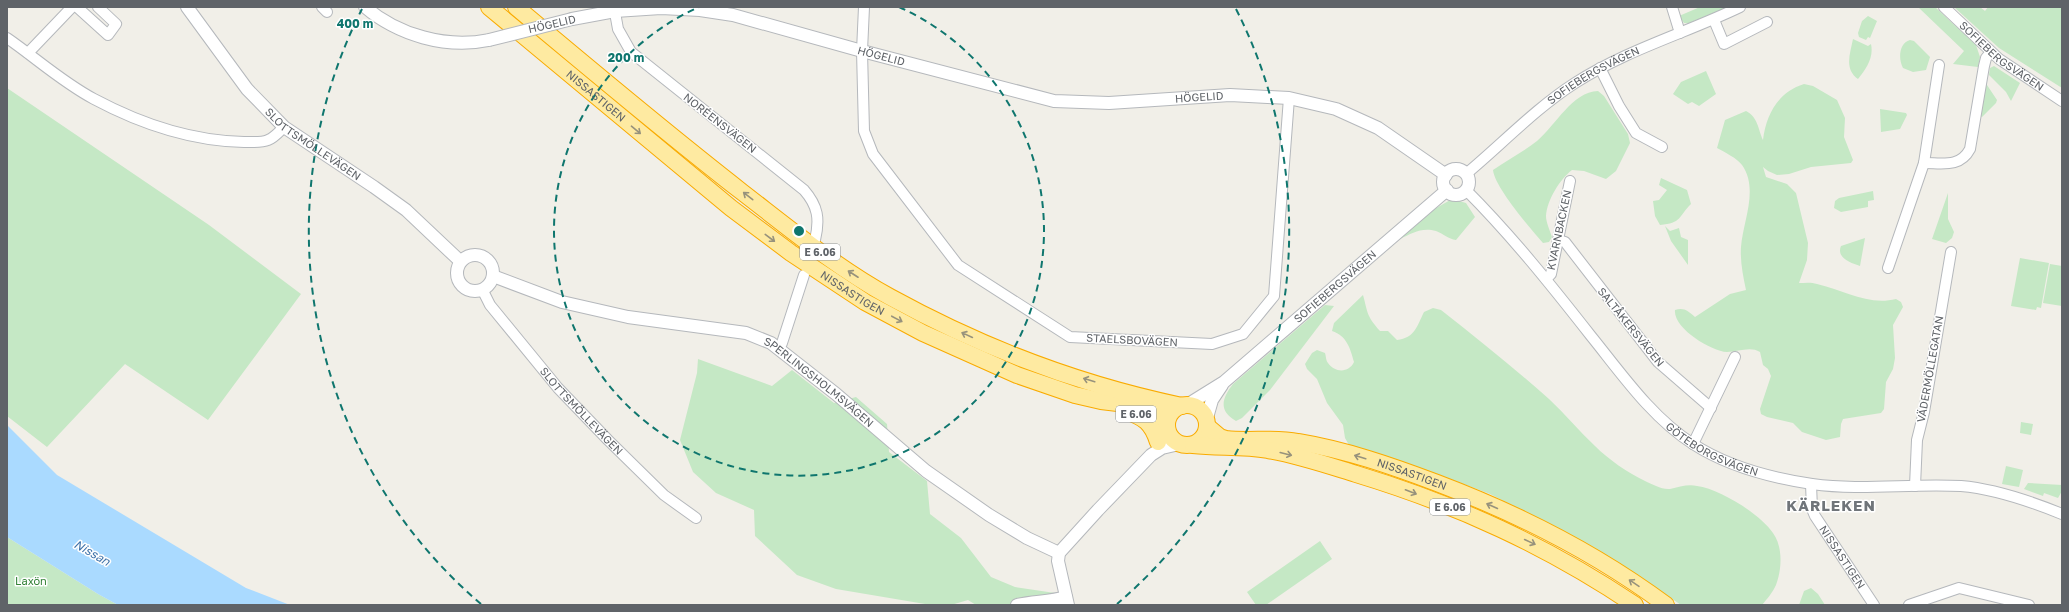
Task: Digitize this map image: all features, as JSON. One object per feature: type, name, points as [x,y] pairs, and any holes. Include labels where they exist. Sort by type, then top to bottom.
[{"type":"highway","name":"NISSASTIGEN","points":[[489,7],[731,208],[822,274],[865,302],[923,333],[975,357],[1045,385],[1102,401],[1143,406],[1154,411],[1167,424]]},
{"type":"highway","name":"NISSASTIGEN","points":[[516,7],[656,125],[800,237],[834,261],[890,296],[947,326],[1022,358],[1096,383],[1185,405]]},
{"type":"highway","name":"E 6.06","points":[[1102,401],[1144,418],[1152,427],[1154,448]]},
{"type":"highway","name":"E 6.06","points":[[1186,444],[1168,433],[1167,424],[1174,410],[1185,405],[1200,410],[1207,423]]},
{"type":"highway","name":"NISSASTIGEN","points":[[1207,423],[1220,437],[1226,439],[1285,439],[1352,454],[1397,468],[1475,498],[1542,528],[1602,562],[1666,605]]},
{"type":"highway","points":[[1186,444],[1203,437],[1207,423]]},
{"type":"highway","name":"NISSASTIGEN","points":[[1186,444],[1210,447],[1268,450],[1393,485],[1469,514],[1535,544],[1592,576],[1635,605]]},
{"type":"street","points":[[28,52],[72,7]]},
{"type":"street","points":[[78,7],[108,35],[116,24],[98,7]]},
{"type":"street","name":"SLOTTSMÖLLEVÄGEN","points":[[187,7],[247,89],[284,127],[406,210],[460,261]]},
{"type":"street","name":"HÖGELID","points":[[365,7],[391,26],[410,34],[461,43],[489,40],[614,9],[661,8],[700,10],[732,15],[862,51],[1054,101],[1109,103],[1230,95],[1289,98],[1342,112],[1378,128],[1400,141],[1446,175]]},
{"type":"street","points":[[862,51],[864,7]]},
{"type":"street","points":[[1672,7],[1680,33]]},
{"type":"street","name":"SOFIEBERGSVÄGEN","points":[[1466,174],[1546,104],[1575,83],[1600,68],[1680,33],[1714,20],[1740,7]]},
{"type":"street","name":"SOFIEBERGSVÄGEN","points":[[1944,7],[1991,52],[2021,76],[2062,101]]},
{"type":"street","name":"NORÉENSVÄGEN","points":[[614,9],[618,29],[623,41],[640,60],[804,190],[813,202],[818,214],[818,226],[814,240]]},
{"type":"street","points":[[1714,20],[1724,44],[1767,22]]},
{"type":"street","points":[[7,38],[28,52],[66,82],[93,99],[158,127],[191,136],[226,141],[261,142],[274,137],[284,127]]},
{"type":"street","name":"STAELSBOVÄGEN","points":[[862,51],[864,131],[873,154],[958,265],[1070,337],[1212,344],[1243,334],[1274,296],[1289,98]]},
{"type":"street","points":[[1924,163],[1954,163],[1966,157],[1970,149],[1984,66],[1991,52]]},
{"type":"street","points":[[1888,268],[1924,163],[1939,65]]},
{"type":"street","points":[[1600,68],[1619,106],[1636,132],[1662,147]]},
{"type":"street","points":[[1457,169],[1466,174],[1469,183],[1466,190],[1455,194],[1447,190],[1443,184],[1446,175],[1450,170],[1457,169]]},
{"type":"street","name":"KVARNBACKEN","points":[[1546,279],[1551,274],[1570,181]]},
{"type":"street","name":"SOFIEBERGSVÄGEN","points":[[1185,405],[1224,382],[1447,190]]},
{"type":"street","name":"GÖTEBORGSVÄGEN","points":[[1466,190],[1500,224],[1645,401],[1693,444],[1711,454],[1751,469],[1811,484],[1862,488],[1950,486],[1988,490],[2018,497],[2062,514]]},
{"type":"street","name":"SALTÅKERSVÄGEN","points":[[1558,240],[1564,242],[1658,362],[1711,408]]},
{"type":"street","name":"VÄDERMÖLLEGATAN","points":[[1914,486],[1917,440],[1924,412],[1951,252]]},
{"type":"street","points":[[468,255],[481,255],[491,263],[493,276],[488,285],[482,290],[471,290],[460,284],[456,275],[460,261],[468,255]]},
{"type":"street","points":[[779,349],[804,275]]},
{"type":"street","name":"SPERLINGSHOLMSVÄGEN","points":[[493,276],[562,302],[628,317],[746,333],[761,338],[779,349],[926,471],[989,515],[1027,538],[1059,553]]},
{"type":"street","name":"SLOTTSMÖLLEVÄGEN","points":[[482,290],[490,305],[576,407],[664,495],[696,518]]},
{"type":"street","points":[[1693,444],[1735,357]]},
{"type":"street","name":"SOFIEBERGSVÄGEN","points":[[1207,423],[1212,400],[1224,382]]},
{"type":"street","points":[[1017,605],[1031,602],[1067,601],[1058,561],[1059,553],[1154,448],[1167,424]]},
{"type":"street","points":[[1154,448],[1186,444]]},
{"type":"street","name":"NISSASTIGEN","points":[[1811,484],[1812,509],[1815,516],[1874,605]]},
{"type":"street","points":[[1908,605],[1959,588],[2029,605]]},
{"type":"green space","points":[[1700,7],[1728,7],[1689,23],[1684,23],[1679,16]]},
{"type":"green space","points":[[1918,7],[1935,7],[1976,45],[1980,57],[1978,67],[1953,64],[1964,51]]},
{"type":"green space","points":[[1954,7],[1980,7],[1985,11],[1988,7],[2062,7],[2062,88],[1999,48]]},
{"type":"green space","points":[[1868,16],[1877,21],[1870,38],[1868,37],[1866,40],[1859,37],[1858,33],[1862,21]]},
{"type":"green space","points":[[1853,39],[1868,46],[1871,44],[1872,49],[1870,59],[1858,79],[1851,71],[1849,66]]},
{"type":"green space","points":[[1910,40],[1914,41],[1930,57],[1926,70],[1913,72],[1903,68],[1900,60],[1900,52],[1904,44]]},
{"type":"green space","points":[[1994,66],[2020,83],[2011,101],[2006,92],[1989,75],[1990,68]]},
{"type":"green space","points":[[1706,71],[1716,94],[1699,106],[1692,102],[1688,104],[1673,94],[1681,82]]},
{"type":"green space","points":[[1804,84],[1813,86],[1837,100],[1845,118],[1844,137],[1853,160],[1851,163],[1811,167],[1789,174],[1777,175],[1763,167],[1766,177],[1787,184],[1796,193],[1808,243],[1807,260],[1799,283],[1815,283],[1866,299],[1886,301],[1896,299],[1901,302],[1903,307],[1893,325],[1895,358],[1893,369],[1886,382],[1884,409],[1881,413],[1843,419],[1840,437],[1826,440],[1802,432],[1793,423],[1767,417],[1761,414],[1760,409],[1771,376],[1768,369],[1763,365],[1760,352],[1748,349],[1727,352],[1712,348],[1686,331],[1676,317],[1675,310],[1683,309],[1695,317],[1730,294],[1746,290],[1742,268],[1741,247],[1750,195],[1747,174],[1740,162],[1717,148],[1725,120],[1746,111],[1755,120],[1763,140],[1770,113],[1780,99],[1795,88]]},
{"type":"green space","points":[[1984,85],[1987,85],[1997,100],[1996,103],[1982,117],[1980,116]]},
{"type":"green space","points":[[7,88],[209,225],[301,294],[208,420],[125,364],[47,447],[7,416]]},
{"type":"green space","points":[[1598,91],[1604,96],[1628,134],[1630,143],[1616,171],[1606,179],[1584,171],[1572,170],[1567,174],[1555,190],[1549,203],[1546,216],[1552,237],[1549,242],[1543,243],[1522,218],[1500,187],[1493,170],[1537,141],[1572,103],[1580,97]]},
{"type":"green space","points":[[1880,109],[1906,113],[1907,115],[1900,129],[1881,132]]},
{"type":"green space","points":[[1661,178],[1687,190],[1691,204],[1679,219],[1672,223],[1660,225],[1655,216],[1653,201],[1659,200],[1667,190],[1659,185]]},
{"type":"green space","points":[[1873,191],[1874,200],[1868,201],[1868,207],[1841,212],[1834,208],[1835,201],[1839,198]]},
{"type":"green space","points":[[1948,193],[1948,219],[1954,232],[1952,238],[1946,243],[1932,239]]},
{"type":"green space","points":[[1452,199],[1466,203],[1475,217],[1456,240],[1431,230],[1417,231],[1400,239],[1431,211]]},
{"type":"green space","points":[[1665,226],[1670,231],[1679,228],[1681,237],[1688,240],[1688,265],[1671,241]]},
{"type":"green space","points":[[1865,238],[1860,266],[1849,262],[1842,257],[1840,250],[1841,246]]},
{"type":"green space","points":[[2020,258],[2049,263],[2041,308],[2037,307],[2036,310],[2011,306]]},
{"type":"green space","points":[[2050,264],[2062,266],[2062,306],[2043,303]]},
{"type":"green space","points":[[1363,295],[1368,314],[1375,326],[1380,331],[1388,331],[1397,340],[1408,337],[1412,334],[1424,312],[1433,308],[1441,310],[1523,376],[1549,399],[1606,456],[1618,465],[1638,477],[1664,489],[1690,485],[1717,492],[1728,497],[1759,518],[1773,533],[1779,545],[1780,551],[1778,579],[1770,595],[1762,605],[1681,605],[1645,580],[1569,534],[1490,494],[1429,471],[1349,445],[1345,438],[1343,425],[1327,403],[1317,379],[1307,369],[1305,364],[1312,353],[1317,350],[1325,353],[1327,362],[1334,369],[1345,370],[1352,366],[1354,362],[1347,343],[1341,336],[1332,331],[1334,323]]},
{"type":"green space","points":[[1325,305],[1334,306],[1270,390],[1242,418],[1236,421],[1230,417],[1224,409],[1224,399],[1233,384]]},
{"type":"green space","points":[[698,359],[772,386],[792,370],[834,403],[856,397],[887,424],[889,452],[927,481],[930,514],[961,538],[991,577],[1015,587],[1055,593],[1057,605],[976,605],[968,600],[951,605],[931,605],[836,589],[797,575],[755,536],[754,510],[716,493],[693,472],[680,440],[697,373]]},
{"type":"green space","points":[[2021,422],[2033,424],[2031,435],[2020,433]]},
{"type":"green space","points":[[2006,466],[2023,470],[2019,487],[2002,484]]},
{"type":"green space","points":[[2028,483],[2062,485],[2062,491],[2058,498],[2044,493],[2043,496],[2024,489]]},
{"type":"green space","name":"Laxön","points":[[7,537],[98,594],[118,605],[7,605]]},
{"type":"green space","points":[[1320,541],[1332,559],[1266,605],[1256,605],[1247,592]]},
{"type":"green space","points":[[1811,588],[1818,594],[1825,605],[1799,605],[1804,591]]},
{"type":"water","name":"Nissan","points":[[7,425],[57,475],[246,588],[290,605],[118,605],[7,537]]},
{"type":"district","name":"KÄRLEKEN","points":[[1831,506]]}]
